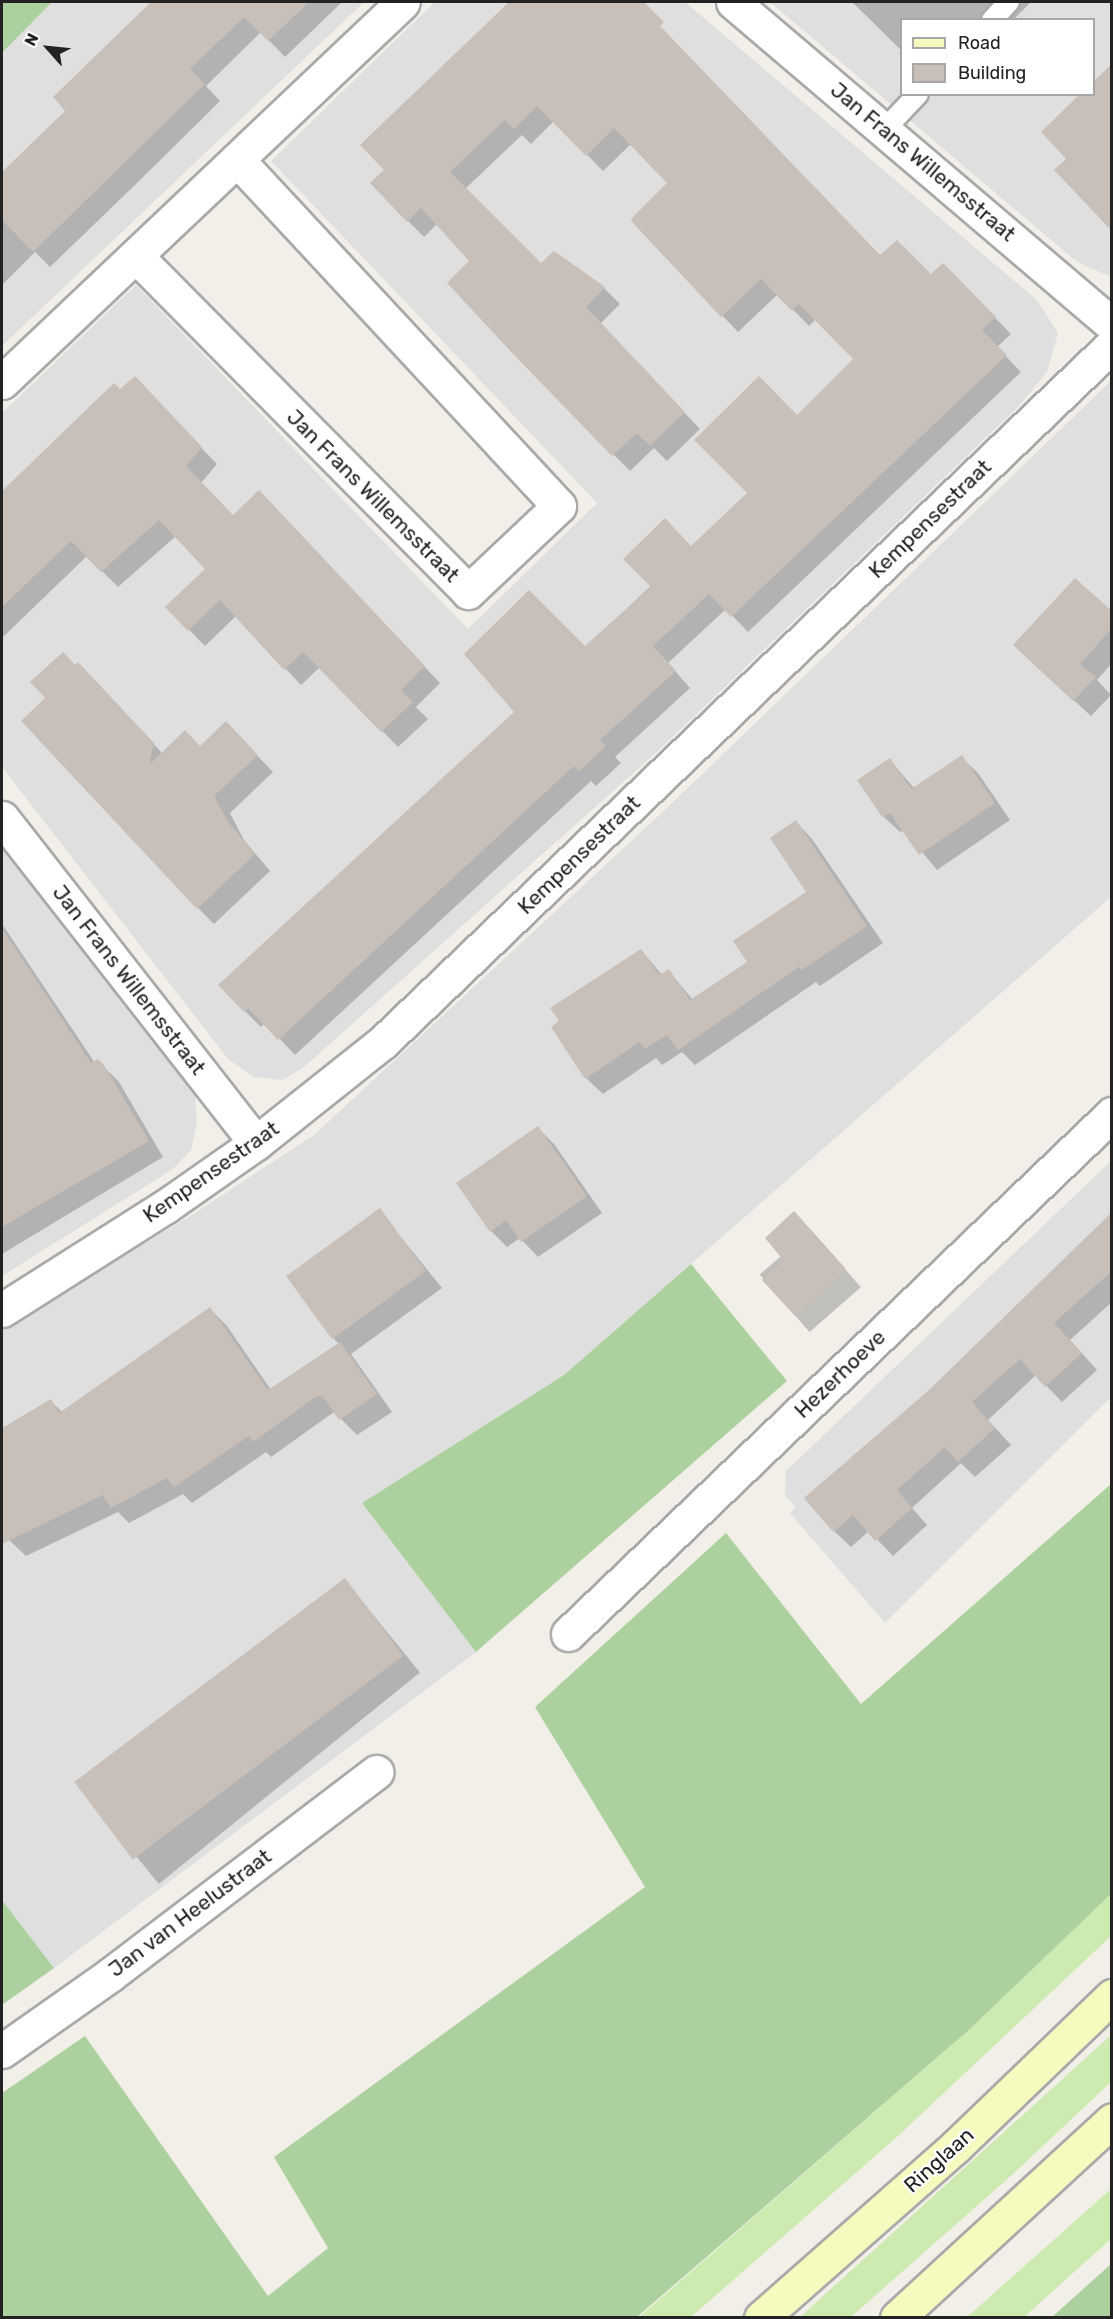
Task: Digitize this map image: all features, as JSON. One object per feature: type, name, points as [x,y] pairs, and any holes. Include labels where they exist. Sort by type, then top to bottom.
[{"type":"main road","name":"Ringlaan","points":[[761,2318],[955,2147],[1112,1996]]},
{"type":"main road","points":[[897,2318],[1112,2120]]},
{"type":"street","points":[[2,382],[403,2]]},
{"type":"street","name":"Jan Frans Willemsstraat","points":[[732,2],[885,129],[1112,324]]},
{"type":"street","name":"Jan Frans Willemsstraat","points":[[136,256],[468,592],[560,506],[237,159]]},
{"type":"street","name":"Kempensestraat","points":[[2,1310],[166,1206],[256,1143],[383,1042],[1112,345]]},
{"type":"street","name":"Jan Frans Willemsstraat","points":[[2,818],[256,1143]]},
{"type":"street","name":"Hezerhoeve","points":[[568,1634],[1112,1114]]},
{"type":"street","name":"Jan van Heelustraat","points":[[2,2051],[110,1975],[376,1772]]},
{"type":"lane","points":[[994,18],[1010,2]]},
{"type":"lane","points":[[885,129],[916,96]]},
{"type":"shaded area","points":[[52,2],[364,2],[2,346],[2,53]]},
{"type":"shaded area","points":[[435,2],[685,2],[1037,300],[1058,333],[1047,372],[1018,407],[659,750],[304,1067],[283,1080],[254,1077],[228,1059],[2,767],[2,413],[136,285],[468,629],[597,503],[271,161]]},
{"type":"shaded area","points":[[770,2],[1111,2],[1111,277],[1077,262]]},
{"type":"shaded area","points":[[1111,381],[1111,897],[564,1375],[362,1503],[476,1652],[54,1968],[2,1900],[2,1330],[195,1213],[314,1135],[668,807]]},
{"type":"shaded area","points":[[2,847],[195,1095],[197,1122],[191,1150],[173,1169],[2,1276]]},
{"type":"shaded area","points":[[1111,1161],[1111,1397],[885,1623],[790,1513],[796,1507],[785,1496],[786,1471]]},
{"type":"green space","points":[[2,2],[52,2],[2,53]]},
{"type":"green space","points":[[691,1264],[787,1381],[476,1652],[362,1503],[564,1375]]},
{"type":"green space","points":[[1111,1484],[1111,1894],[970,2029],[637,2317],[2,2317],[2,2093],[85,2036],[268,2296],[328,2248],[274,2157],[645,1887],[535,1707],[726,1533],[861,1704]]},
{"type":"green space","points":[[1111,1894],[1111,1936],[898,2136],[691,2317],[638,2318],[970,2029]]},
{"type":"green space","points":[[2,1900],[54,1968],[2,2005]]},
{"type":"green space","points":[[1111,2035],[1111,2082],[1013,2174],[851,2317],[800,2317]]},
{"type":"green space","points":[[1111,2189],[1111,2239],[1024,2317],[967,2317]]},
{"type":"green space","points":[[1111,2264],[1111,2317],[1052,2317]]},
{"type":"building","points":[[151,2],[309,2],[268,41],[244,17],[190,69],[205,84],[33,252],[2,220],[2,172],[65,111],[53,97]]},
{"type":"building","points":[[509,2],[644,2],[664,22],[660,26],[880,255],[897,240],[931,274],[943,263],[996,317],[982,330],[1007,355],[731,617],[709,594],[653,646],[676,671],[600,740],[606,746],[579,771],[574,766],[278,1040],[248,1008],[244,1012],[218,985],[514,712],[464,654],[529,590],[585,646],[651,587],[623,559],[665,518],[691,546],[747,493],[694,440],[759,376],[797,415],[853,359],[799,304],[792,311],[761,279],[721,317],[631,219],[667,183],[614,128],[586,156],[537,106],[514,129],[505,120],[450,172],[541,263],[554,251],[605,287],[586,307],[685,412],[650,446],[637,433],[612,456],[516,357],[447,283],[469,261],[421,208],[407,222],[370,183],[384,170],[360,145]]},
{"type":"building","points":[[1112,64],[1112,231],[1054,170],[1066,159],[1041,132],[1078,96],[1095,96],[1095,80]]},
{"type":"building","points":[[135,376],[202,447],[186,466],[233,515],[259,490],[425,666],[401,690],[413,702],[381,732],[303,652],[284,670],[220,600],[188,631],[165,607],[205,569],[159,520],[101,572],[71,541],[2,607],[2,491],[114,383],[120,389]]},
{"type":"building","points":[[1075,578],[1112,611],[1112,628],[1080,664],[1096,677],[1073,701],[1013,645]]},
{"type":"building","points":[[63,652],[75,665],[78,662],[154,743],[149,765],[185,730],[200,746],[226,721],[258,755],[214,796],[228,822],[255,854],[197,909],[21,721],[45,698],[30,682]]},
{"type":"building","points":[[962,755],[995,803],[919,855],[890,813],[882,817],[857,780],[890,758],[911,789]]},
{"type":"building","points":[[796,820],[867,926],[802,970],[799,967],[678,1050],[667,1035],[645,1049],[640,1042],[585,1079],[551,1027],[559,1021],[550,1008],[641,949],[659,975],[669,969],[690,1000],[747,962],[733,941],[806,892],[770,838]]},
{"type":"building","points":[[2,928],[91,1063],[98,1059],[104,1065],[149,1141],[2,1227]]},
{"type":"building","points":[[538,1126],[587,1196],[521,1242],[506,1220],[490,1232],[456,1183]]},
{"type":"building","points":[[380,1208],[426,1271],[332,1339],[286,1276]]},
{"type":"building","points":[[794,1211],[846,1269],[795,1316],[762,1280],[784,1261],[765,1238]]},
{"type":"building","points":[[1112,1212],[1112,1271],[1054,1323],[1082,1353],[1045,1387],[1020,1359],[972,1402],[995,1428],[958,1462],[945,1447],[897,1490],[912,1508],[875,1541],[853,1515],[833,1532],[804,1498],[928,1391]]},
{"type":"building","points":[[210,1307],[268,1390],[340,1342],[377,1394],[339,1420],[323,1396],[317,1396],[253,1442],[249,1436],[174,1487],[167,1478],[111,1508],[103,1495],[2,1544],[2,1428],[51,1399],[59,1413]]},
{"type":"building","points":[[345,1578],[403,1655],[133,1859],[74,1782]]}]
